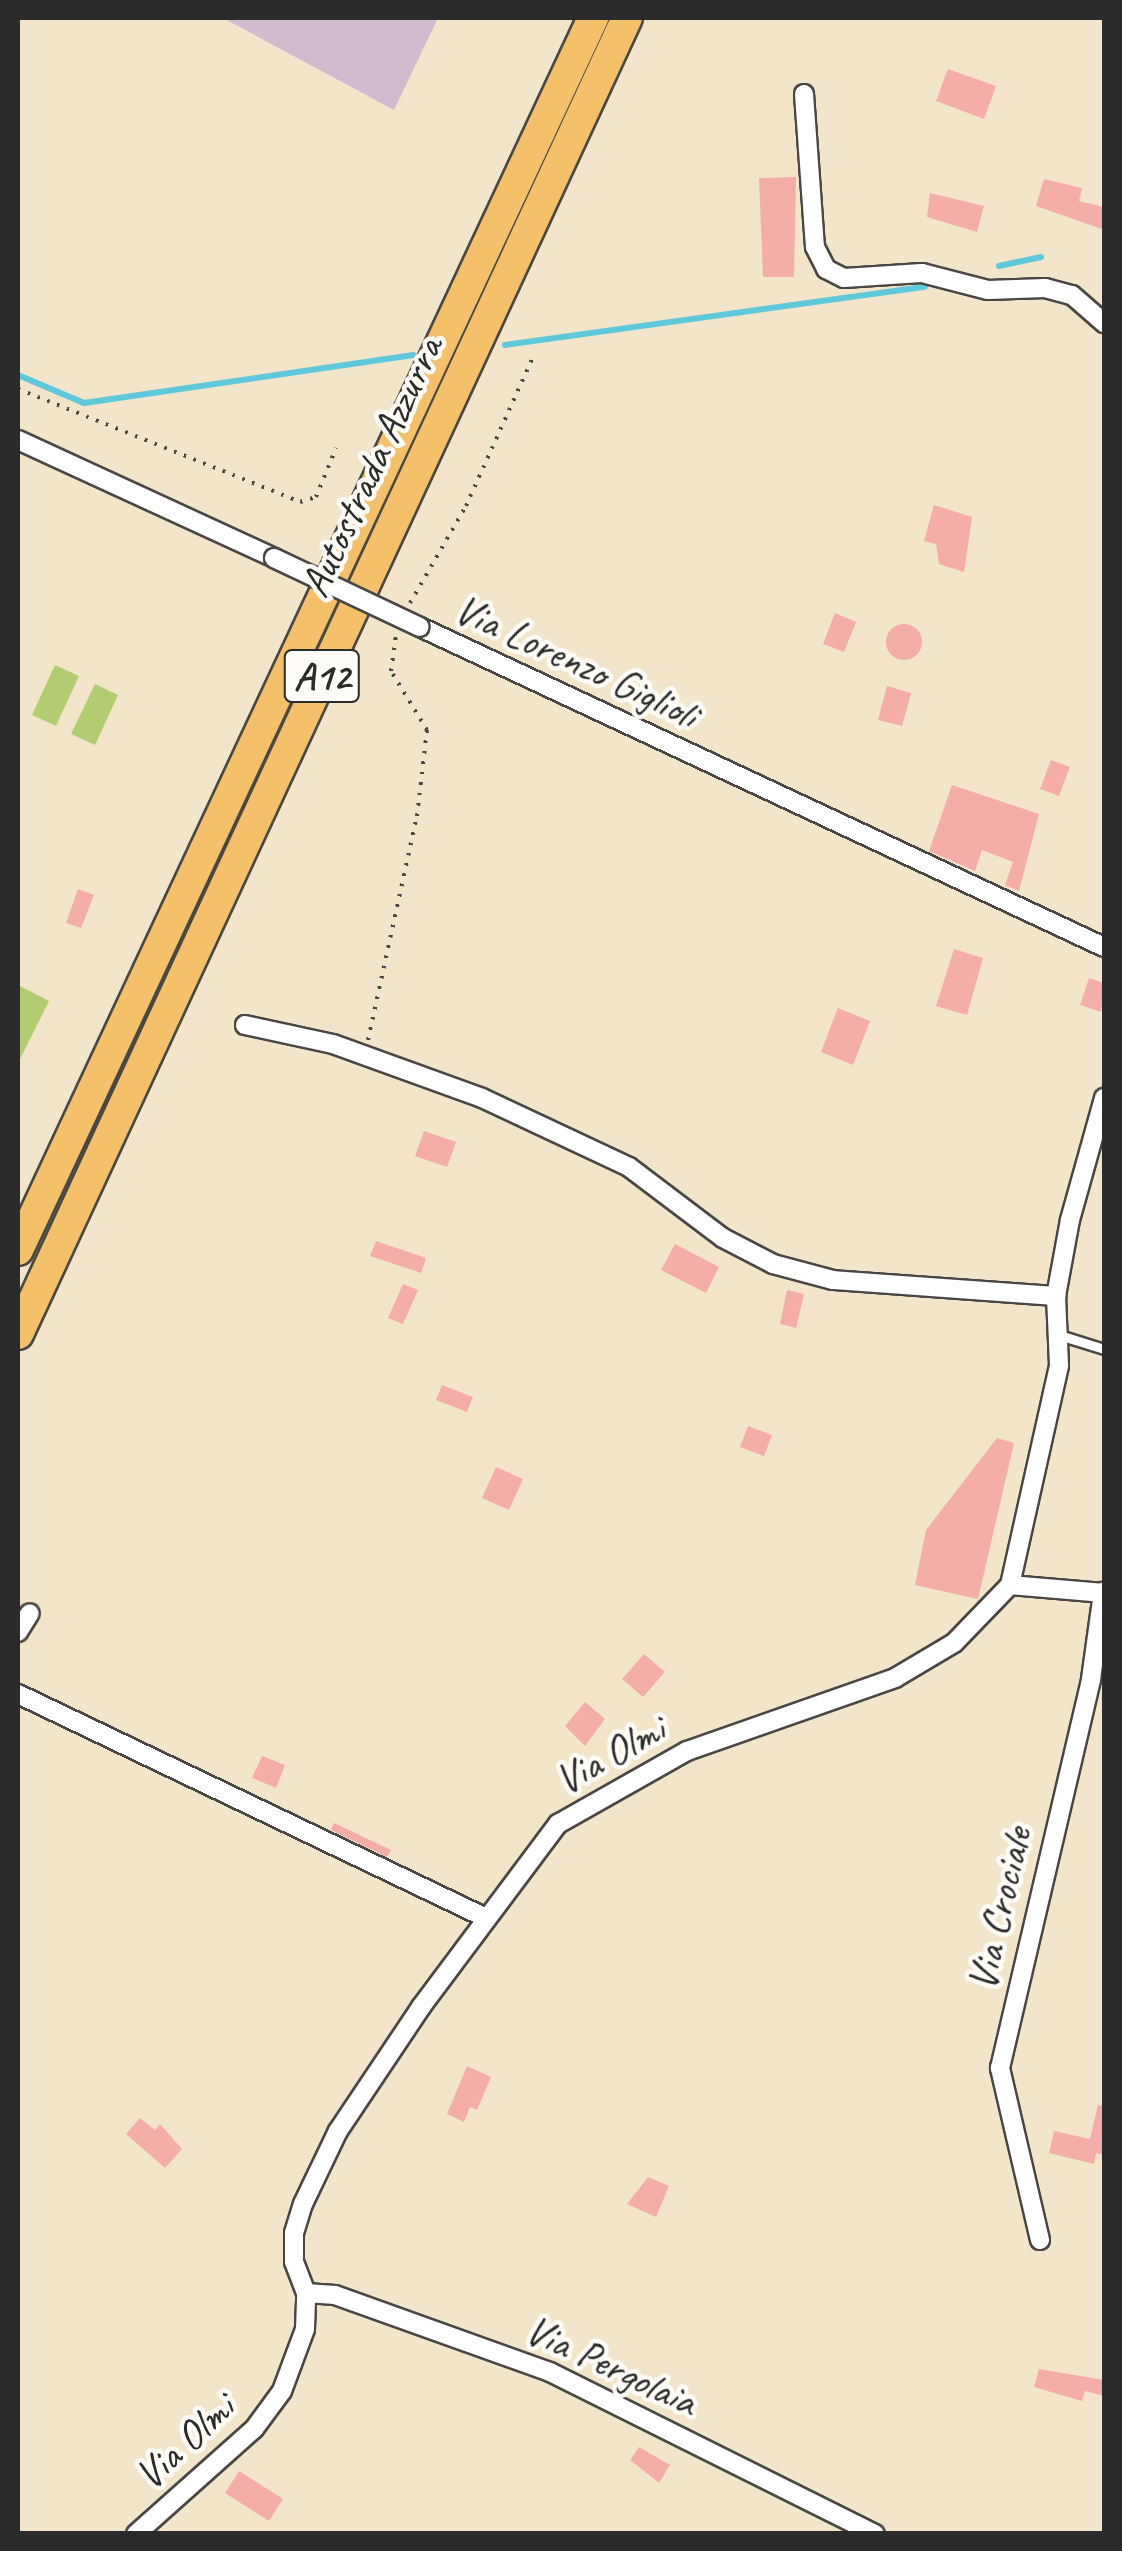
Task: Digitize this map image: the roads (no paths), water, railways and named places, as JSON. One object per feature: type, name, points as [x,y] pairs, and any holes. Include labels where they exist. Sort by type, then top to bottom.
[{"type":"highway","name":"Autostrada Azzurra","points":[[18,1250],[592,18]]},
{"type":"highway","name":"Autostrada Azzurra","points":[[18,1334],[627,18]]},
{"type":"street","points":[[804,94],[815,247],[826,270],[844,278],[922,273],[988,290],[1045,288],[1072,295],[1104,324]]},
{"type":"street","name":"Via Lorenzo Giglioli","points":[[18,440],[1104,947]]},
{"type":"street","points":[[245,1025],[365,1055],[482,1098],[629,1168],[723,1238],[773,1264],[833,1280],[1056,1296]]},
{"type":"street","points":[[1010,1585],[1059,1365],[1056,1296],[1104,1098]]},
{"type":"street","name":"Via Crociale","points":[[1010,1585],[1104,1592],[1090,1679],[1000,2068],[1040,2240]]},
{"type":"street","name":"Via Olmi","points":[[136,2534],[268,2412],[297,2358],[306,2293],[294,2262],[302,2204],[338,2132],[484,1916],[558,1824],[611,1790],[687,1751],[895,1678],[954,1642],[1010,1585]]},
{"type":"street","points":[[18,1632],[30,1613]]},
{"type":"street","points":[[18,1694],[484,1916]]},
{"type":"street","name":"Via Pergolaia","points":[[306,2293],[335,2295],[550,2372],[876,2534]]},
{"type":"lane","points":[[1058,1335],[1104,1350]]},
{"type":"waterway","points":[[999,266],[1041,257]]},
{"type":"waterway","points":[[505,345],[925,287]]},
{"type":"waterway","points":[[18,375],[84,403],[414,355]]}]
